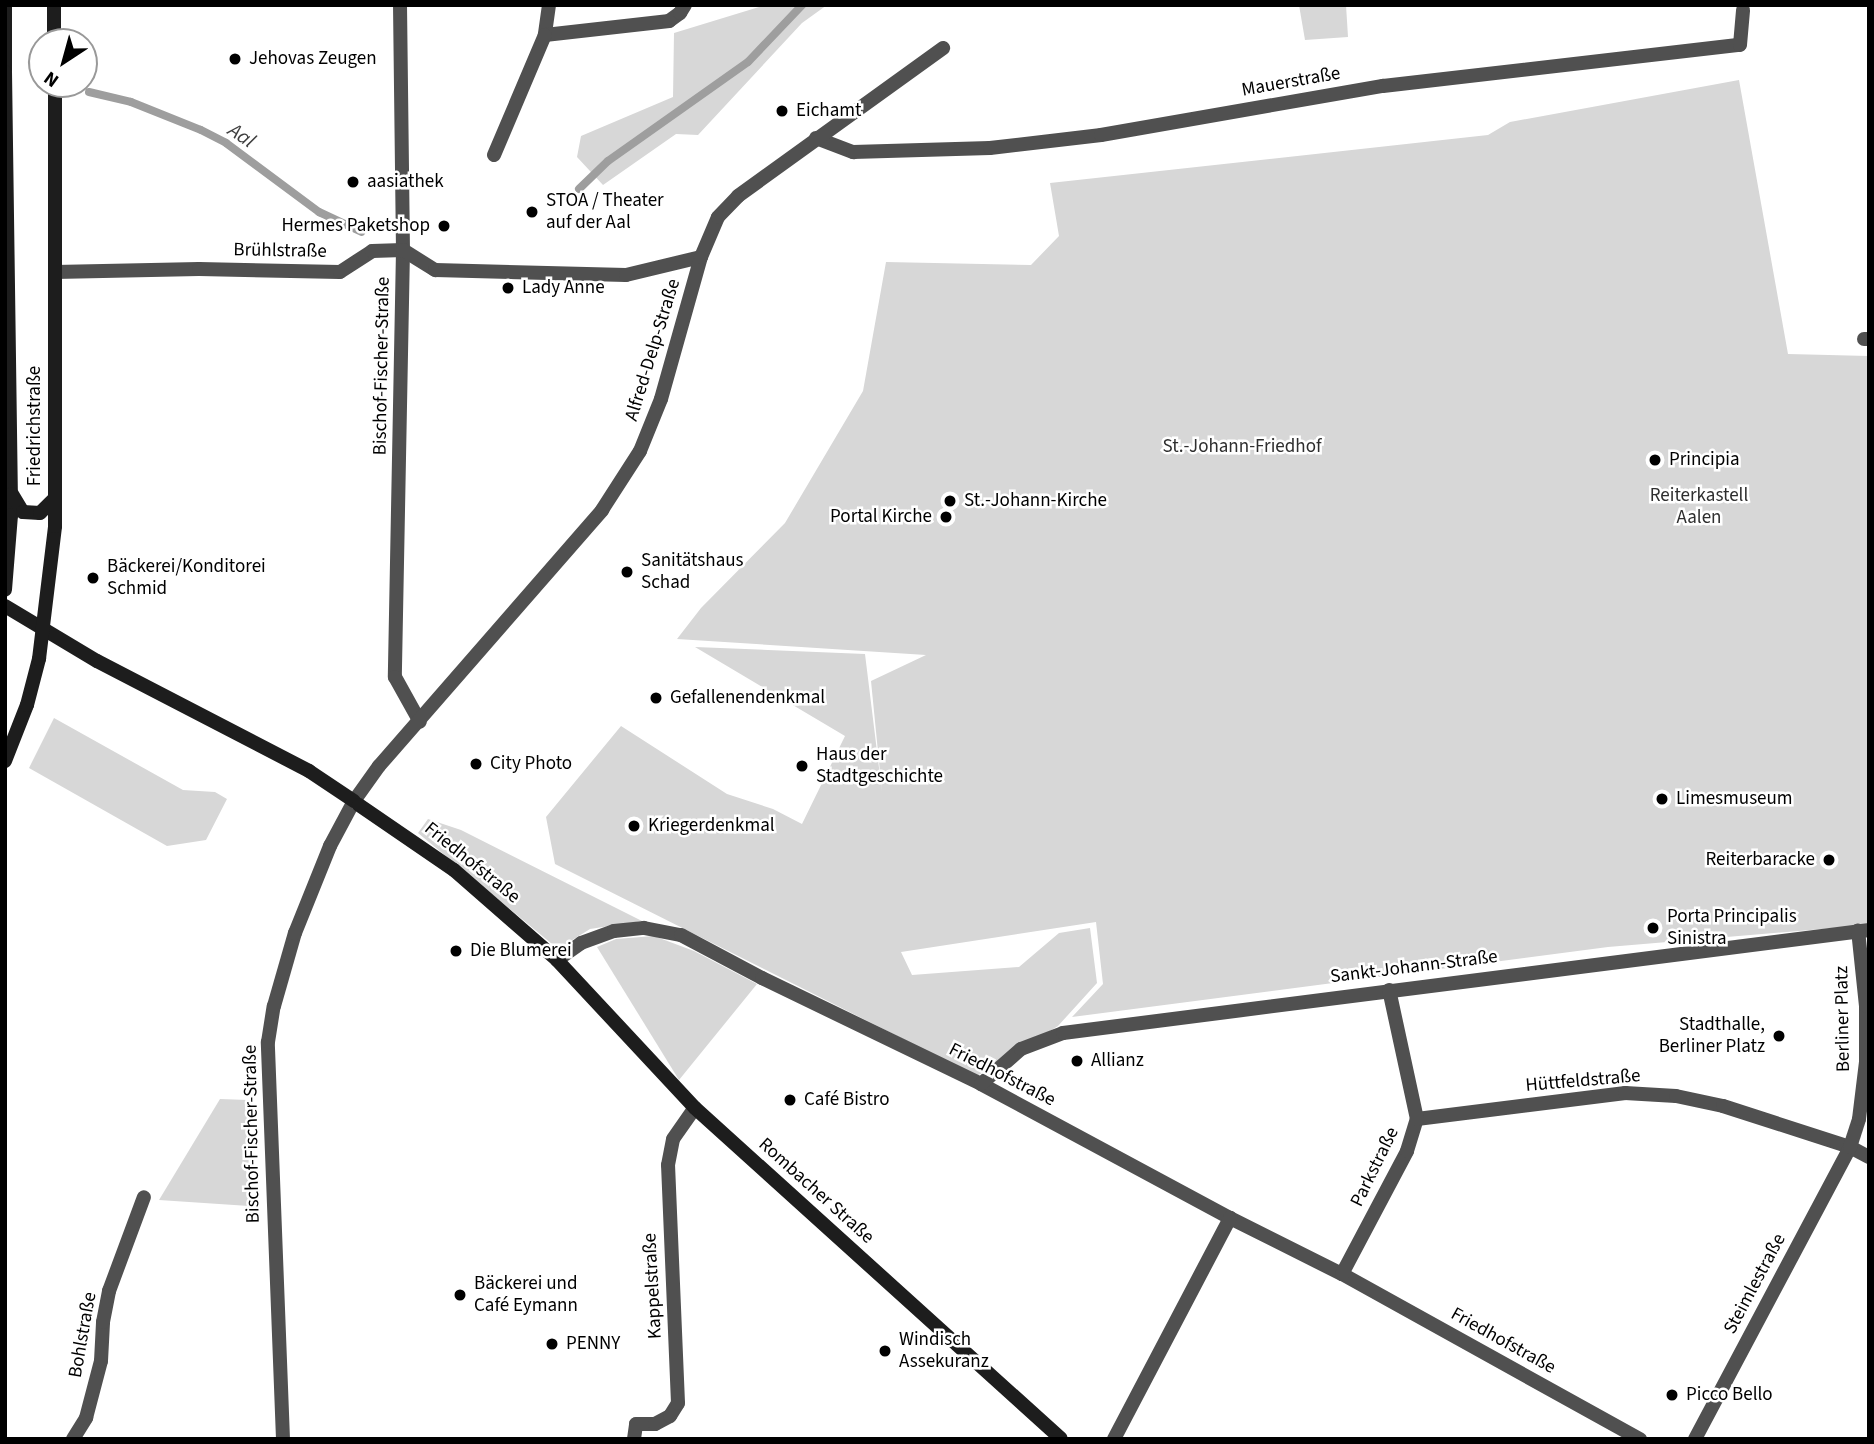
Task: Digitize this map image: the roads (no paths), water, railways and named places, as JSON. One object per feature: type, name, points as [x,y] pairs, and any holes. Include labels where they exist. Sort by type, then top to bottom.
[{"type":"main road","name":"Friedrichstraße","points":[[5,5],[11,493],[5,590]]},
{"type":"main road","points":[[54,5],[54,28]]},
{"type":"main road","name":"Friedrichstraße","points":[[5,761],[31,692],[44,630],[55,526],[55,98]]},
{"type":"main road","points":[[11,493],[23,512],[40,513],[54,499]]},
{"type":"main road","name":"Friedhofstraße","points":[[5,606],[44,630],[309,771],[454,870],[557,960]]},
{"type":"main road","name":"Rombacher Straße","points":[[557,960],[695,1108],[1061,1439]]},
{"type":"street","name":"Bischof-Fischer-Straße","points":[[400,5],[402,250],[395,677],[420,722]]},
{"type":"street","points":[[494,155],[545,35],[549,5]]},
{"type":"street","points":[[545,35],[669,21],[681,13],[685,5]]},
{"type":"street","name":"Mauerstraße","points":[[816,138],[853,152],[990,148],[1101,135],[1383,86],[1740,45],[1743,10]]},
{"type":"street","name":"Alfred-Delp-Straße","points":[[357,803],[379,766],[602,510],[640,451],[661,399],[701,257],[718,217],[738,196],[943,48]]},
{"type":"street","points":[[402,250],[435,270],[626,275],[701,257]]},
{"type":"street","name":"Brühlstraße","points":[[55,272],[199,269],[340,272],[372,251],[402,250]]},
{"type":"street","name":"Bischof-Fischer-Straße","points":[[283,1439],[268,1042],[274,1006],[295,933],[330,846],[357,803]]},
{"type":"street","name":"Friedhofstraße","points":[[557,960],[581,943],[614,931],[644,928],[681,935],[981,1084],[1230,1218],[1342,1273],[1640,1439]]},
{"type":"street","name":"Sankt-Johann-Straße","points":[[981,1084],[1021,1049],[1063,1032],[1863,930]]},
{"type":"street","name":"Berliner Platz","points":[[1850,1147],[1859,1119],[1866,1062],[1863,930]]},
{"type":"street","name":"Parkstraße","points":[[1342,1273],[1407,1151],[1418,1119],[1388,990]]},
{"type":"street","name":"Hüttfeldstraße","points":[[1418,1119],[1625,1093],[1663,1095],[1723,1106],[1850,1147],[1869,1157]]},
{"type":"street","name":"Kappelstraße","points":[[634,1439],[636,1424],[655,1424],[670,1416],[678,1403],[668,1165],[673,1139],[695,1108]]},
{"type":"street","name":"Steimlestraße","points":[[1695,1439],[1850,1147]]},
{"type":"street","name":"Bohlstraße","points":[[73,1439],[86,1418],[101,1361],[103,1322],[109,1291],[144,1197]]},
{"type":"street","points":[[1114,1439],[1230,1218]]},
{"type":"waterway","name":"Aal","points":[[579,189],[608,161],[748,62],[802,5]]},
{"type":"waterway","name":"Aal","points":[[98,94],[131,102],[226,143],[319,212],[362,232]]},
{"type":"place","name":"Jehovas Zeugen","points":[[235,59]]},
{"type":"place","name":"Eichamt","points":[[782,111]]},
{"type":"place","name":"aasiathek","points":[[353,182]]},
{"type":"place","name":"STOA / Theater auf der Aal","points":[[532,212]]},
{"type":"place","name":"Hermes Paketshop","points":[[444,226]]},
{"type":"place","name":"Lady Anne","points":[[508,288]]},
{"type":"place","name":"Principia","points":[[1655,460]]},
{"type":"place","name":"St.-Johann-Kirche","points":[[950,501]]},
{"type":"place","name":"Portal Kirche","points":[[946,517]]},
{"type":"place","name":"Sanitätshaus Schad","points":[[627,572]]},
{"type":"place","name":"Bäckerei/Konditorei Schmid","points":[[93,578]]},
{"type":"place","name":"Gefallenendenkmal","points":[[656,698]]},
{"type":"place","name":"City Photo","points":[[476,764]]},
{"type":"place","name":"Haus der Stadtgeschichte","points":[[802,766]]},
{"type":"place","name":"Limesmuseum","points":[[1662,799]]},
{"type":"place","name":"Kriegerdenkmal","points":[[634,826]]},
{"type":"place","name":"Reiterbaracke","points":[[1829,860]]},
{"type":"place","name":"Porta Principalis Sinistra","points":[[1653,928]]},
{"type":"place","name":"Die Blumerei","points":[[456,951]]},
{"type":"place","name":"Stadthalle, Berliner Platz","points":[[1779,1036]]},
{"type":"place","name":"Allianz","points":[[1077,1061]]},
{"type":"place","name":"Café Bistro","points":[[790,1100]]},
{"type":"place","name":"Bäckerei und Café Eymann","points":[[460,1295]]},
{"type":"place","name":"PENNY","points":[[552,1344]]},
{"type":"place","name":"Windisch Assekuranz","points":[[885,1351]]},
{"type":"place","name":"Picco Bello","points":[[1672,1395]]},
{"type":"park label","name":"St.-Johann-Friedhof","points":[[1242,447]]},
{"type":"park label","name":"Reiterkastell Aalen","points":[[1699,507]]}]
